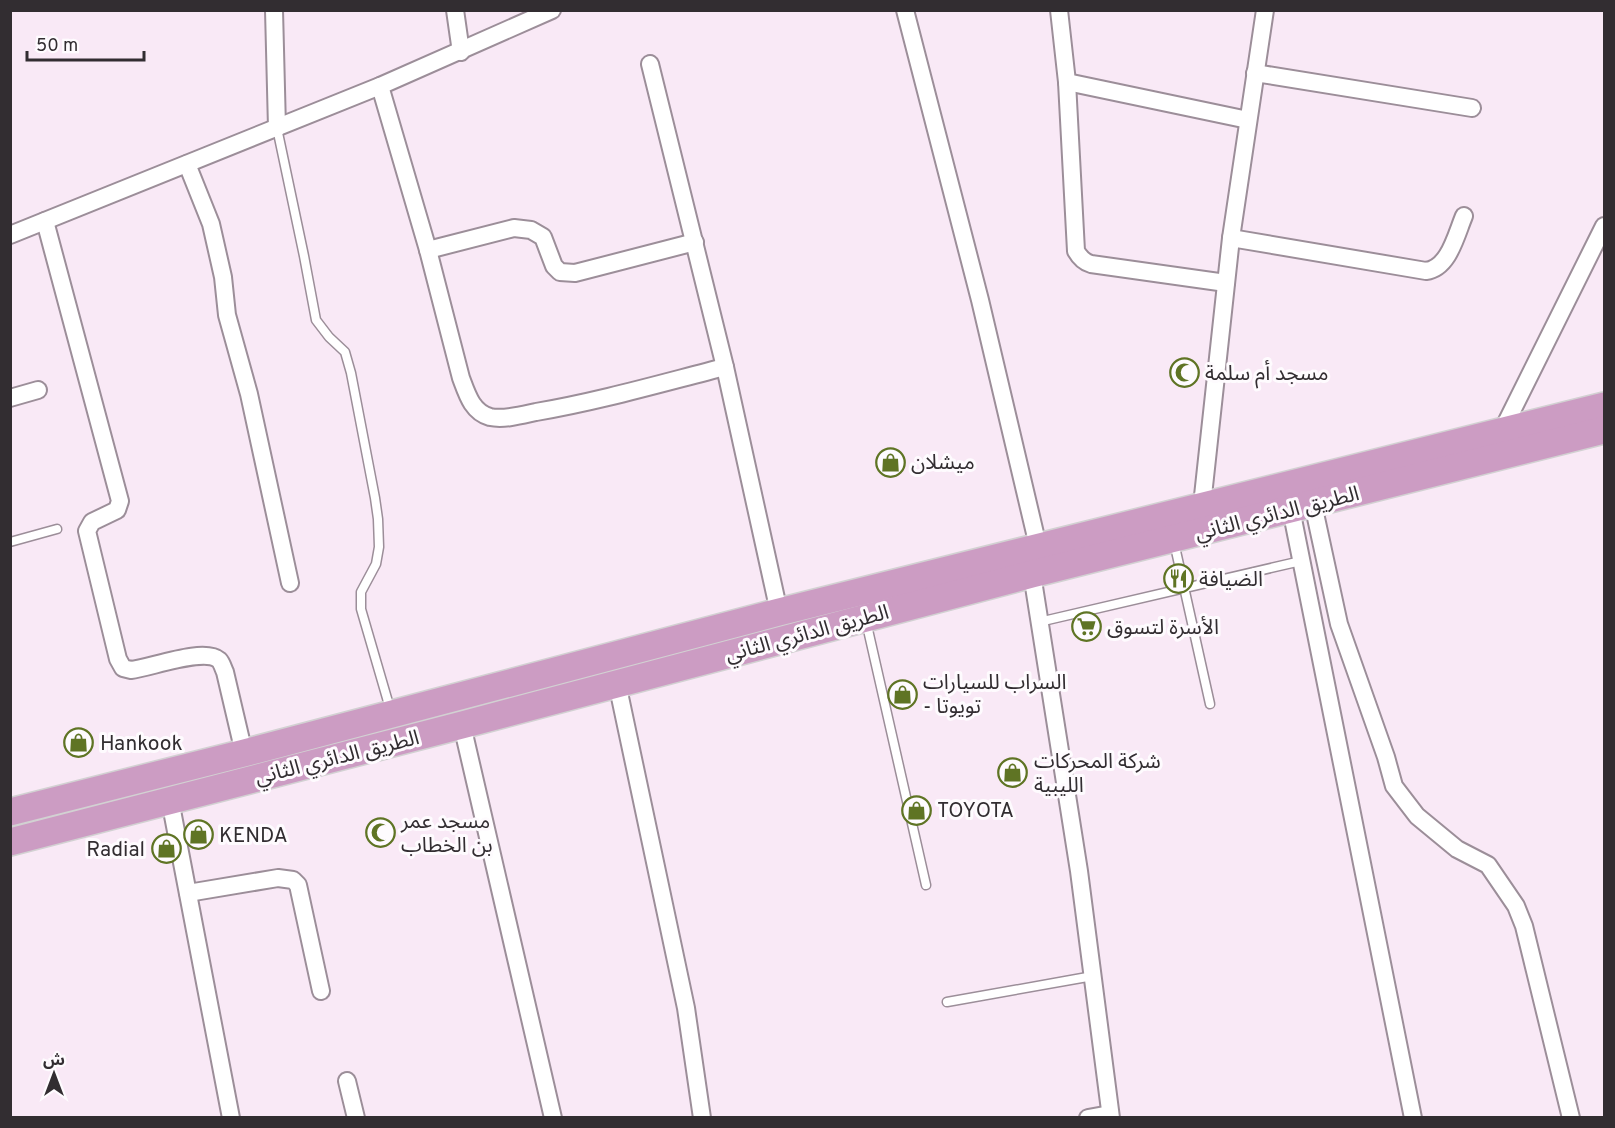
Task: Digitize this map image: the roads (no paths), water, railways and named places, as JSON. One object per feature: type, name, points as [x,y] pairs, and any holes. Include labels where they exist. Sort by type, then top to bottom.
[{"type":"highway","name":"الطريق الدائري الثاني","points":[[10,812],[1038,546],[1605,406]]},
{"type":"highway","name":"الطريق الدائري الثاني","points":[[10,842],[1032,574],[1605,430]]},
{"type":"street","points":[[274,10],[276,128]]},
{"type":"street","points":[[455,10],[461,52]]},
{"type":"street","points":[[10,235],[380,86],[552,10]]},
{"type":"street","points":[[905,10],[980,300],[1038,546]]},
{"type":"street","points":[[1059,10],[1067,82],[1076,251],[1085,262],[1092,264],[1226,283]]},
{"type":"street","points":[[1202,506],[1230,238],[1265,10]]},
{"type":"street","points":[[650,64],[725,367],[779,612]]},
{"type":"street","points":[[1255,73],[1472,108]]},
{"type":"street","points":[[1067,82],[1248,120]]},
{"type":"street","points":[[380,86],[467,395],[480,412],[491,417],[511,416],[609,398],[725,367]]},
{"type":"street","points":[[187,164],[211,224],[227,315],[249,394],[290,583]]},
{"type":"street","points":[[1230,238],[1425,271],[1434,270],[1445,260],[1464,216]]},
{"type":"street","points":[[45,220],[120,497],[117,510],[92,522],[87,531],[118,659],[123,668],[131,670],[201,655],[217,658],[225,672],[244,753]]},
{"type":"street","points":[[1502,431],[1605,226]]},
{"type":"street","points":[[428,250],[514,228],[531,230],[543,237],[554,266],[560,272],[575,273],[695,242]]},
{"type":"street","points":[[10,398],[38,390]]},
{"type":"street","points":[[1302,507],[1301,561],[1413,1118]]},
{"type":"street","points":[[1302,507],[1339,624],[1395,786],[1417,816],[1457,849],[1488,865],[1516,906],[1524,926],[1571,1118]]},
{"type":"street","points":[[1032,574],[1079,870],[1111,1116],[1088,1118]]},
{"type":"street","points":[[617,683],[686,1008],[702,1118]]},
{"type":"street","points":[[462,725],[553,1118]]},
{"type":"street","points":[[170,800],[231,1118]]},
{"type":"street","points":[[188,892],[278,878],[293,880],[298,885],[321,991]]},
{"type":"street","points":[[347,1081],[356,1118]]},
{"type":"lane","points":[[276,128],[316,320],[345,352],[351,373],[375,498],[379,531],[378,557],[361,592],[361,609],[391,712]]},
{"type":"lane","points":[[10,542],[57,529]]},
{"type":"lane","points":[[1174,539],[1210,704]]},
{"type":"lane","points":[[1039,622],[1301,561]]},
{"type":"lane","points":[[865,618],[926,885]]},
{"type":"lane","points":[[947,1002],[1093,976]]},
{"type":"place","name":"مسجد أم سلمة","points":[[1184,373]]},
{"type":"place","name":"ميشلان","points":[[890,462]]},
{"type":"place","name":"الضيافة","points":[[1178,579]]},
{"type":"place","name":"الأسرة لتسوق","points":[[1086,627]]},
{"type":"place","name":"السراب للسيارات - تويوتا","points":[[902,694]]},
{"type":"place","name":"Hankook","points":[[79,743]]},
{"type":"place","name":"شركة المحركات الليبية","points":[[1013,773]]},
{"type":"place","name":"TOYOTA","points":[[916,810]]},
{"type":"place","name":"مسجد عمر بن الخطاب","points":[[380,833]]},
{"type":"place","name":"KENDA","points":[[198,835]]},
{"type":"place","name":"Radial","points":[[166,849]]}]
